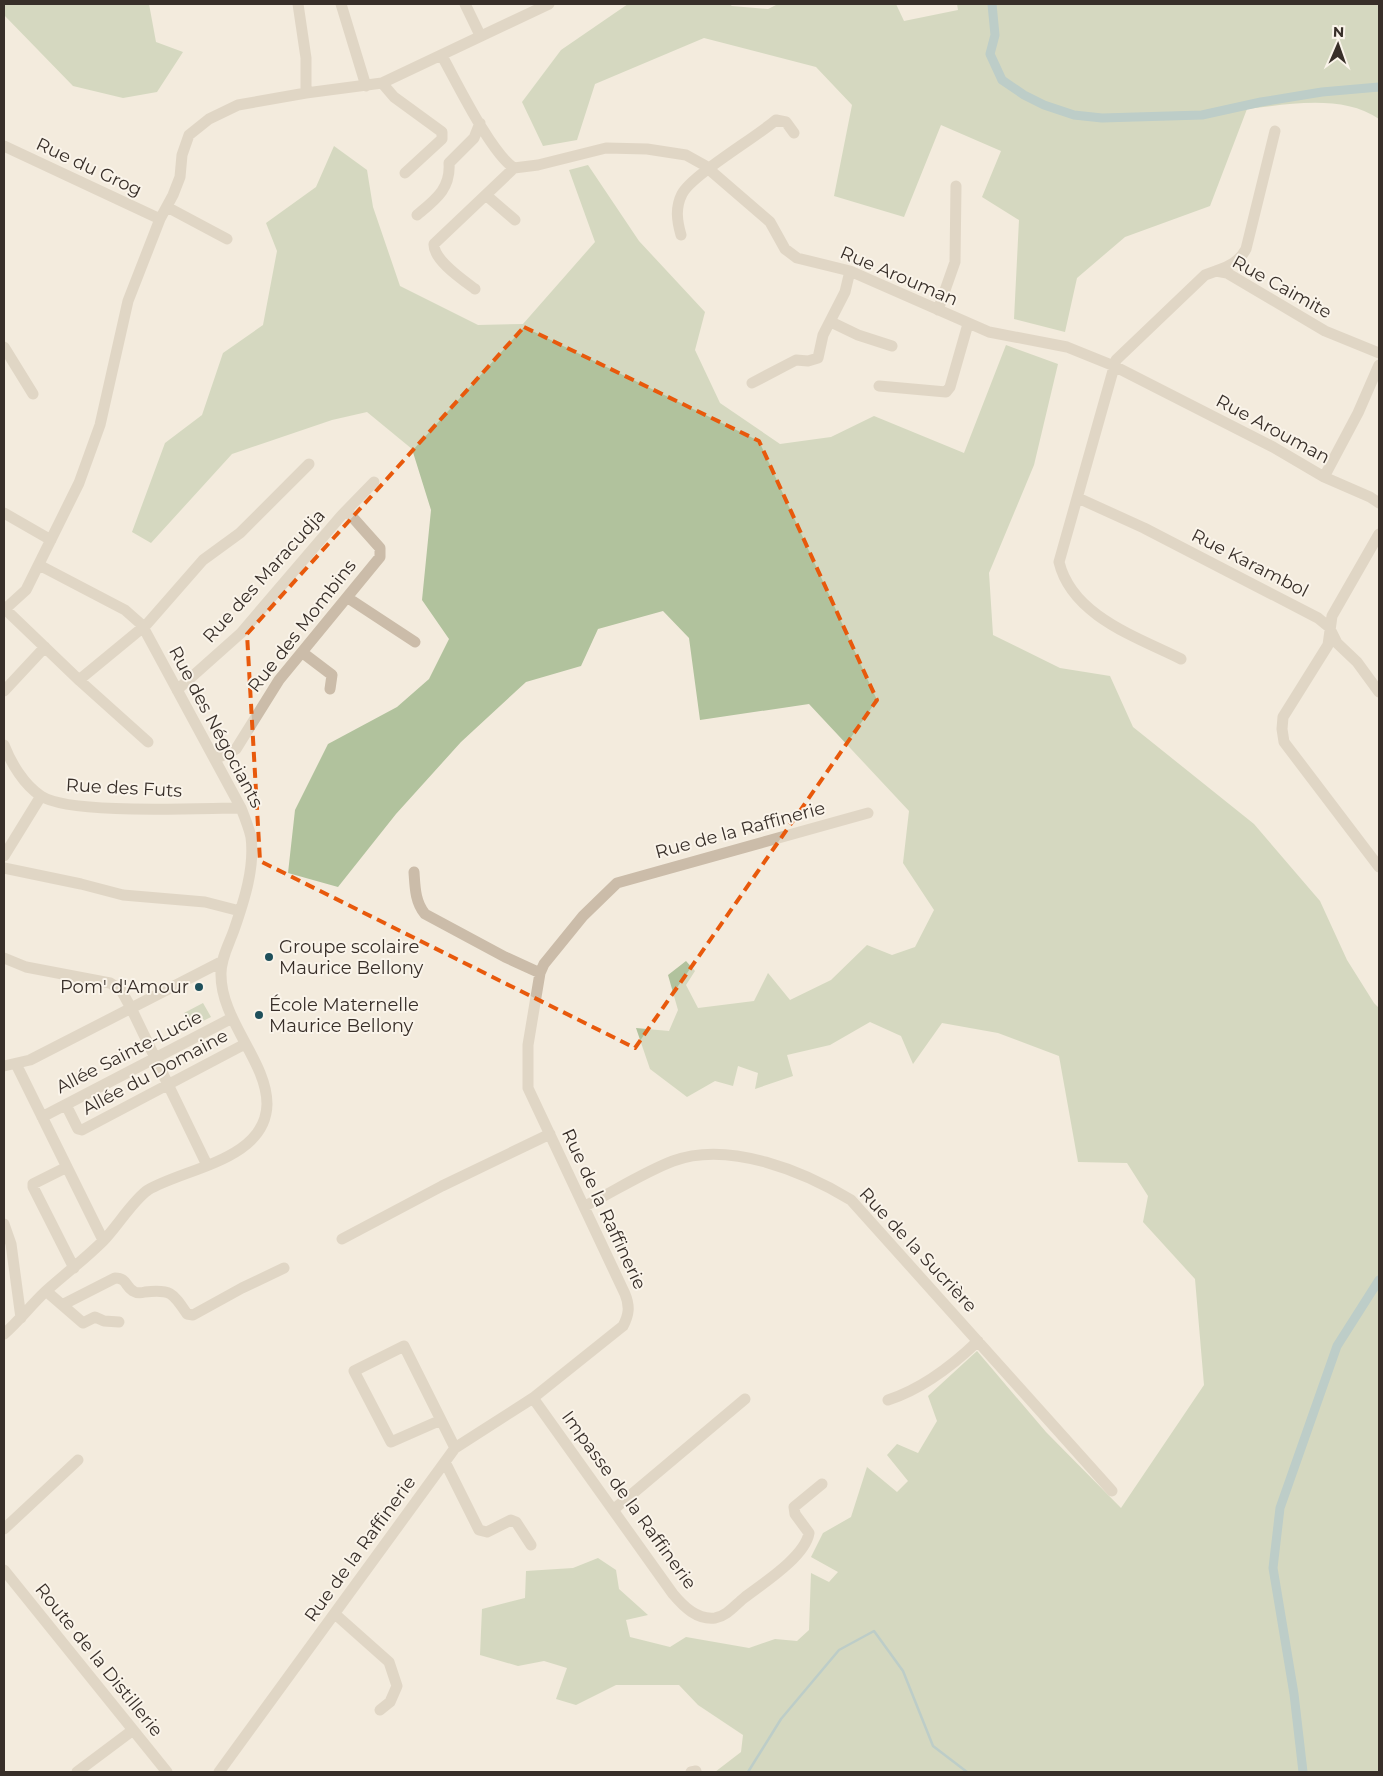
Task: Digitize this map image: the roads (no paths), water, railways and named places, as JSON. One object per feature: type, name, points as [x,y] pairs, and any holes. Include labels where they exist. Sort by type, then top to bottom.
[{"type":"street","points":[[298,4],[306,58],[306,92]]},
{"type":"street","points":[[341,4],[366,86]]},
{"type":"street","points":[[465,4],[480,35]]},
{"type":"street","points":[[148,742],[4,609],[26,590],[80,483],[100,426],[128,301],[160,219],[180,177],[186,141],[194,129],[209,119],[238,105],[306,92],[382,83],[442,56],[537,7],[549,4]]},
{"type":"street","points":[[442,56],[480,123],[503,158],[514,168],[434,244],[434,250],[452,272],[475,288]]},
{"type":"street","points":[[382,83],[394,97],[442,132],[442,139],[405,173]]},
{"type":"street","points":[[681,235],[677,209],[682,194],[696,178],[776,120],[786,122],[794,133]]},
{"type":"street","points":[[417,215],[441,195],[448,181],[449,164],[474,138],[480,123]]},
{"type":"street","points":[[1216,271],[1242,258],[1246,249],[1275,130]]},
{"type":"street","name":"Rue du Grog","points":[[4,146],[160,219]]},
{"type":"street","name":"Rue Arouman","points":[[514,168],[529,167],[606,148],[647,148],[686,156],[709,170],[770,222],[785,249],[797,258],[850,271],[990,332],[1067,347],[1114,366],[1273,447],[1324,477],[1370,497],[1379,503]]},
{"type":"street","points":[[938,310],[955,262],[956,186]]},
{"type":"street","points":[[486,196],[515,220]]},
{"type":"street","points":[[167,207],[227,239]]},
{"type":"street","points":[[752,383],[796,360],[808,361],[818,358],[823,335],[845,292],[850,271]]},
{"type":"street","name":"Rue Caimite","points":[[1114,366],[1120,355],[1205,275],[1216,271],[1227,273],[1325,331],[1379,353]]},
{"type":"street","points":[[831,322],[858,336],[892,346]]},
{"type":"street","points":[[879,386],[946,392],[950,387],[968,324]]},
{"type":"street","points":[[4,347],[33,394]]},
{"type":"street","points":[[1324,477],[1358,413],[1379,365]]},
{"type":"street","points":[[1114,366],[1059,562],[1067,584],[1092,611],[1181,659]]},
{"type":"street","points":[[79,680],[143,627],[203,560],[240,533],[309,464]]},
{"type":"street","name":"Rue des Maracudja","points":[[178,690],[241,633],[374,482]]},
{"type":"street","name":"Rue Karambol","points":[[1078,498],[1276,595],[1318,618],[1329,627],[1337,642],[1357,662],[1379,692]]},
{"type":"street","name":"Rue des Mombins","points":[[215,759],[236,749],[271,690],[303,654],[380,557],[380,548],[347,511]]},
{"type":"street","points":[[4,513],[52,540]]},
{"type":"street","points":[[1379,534],[1332,616],[1329,627],[1328,646],[1283,717],[1282,729],[1284,742],[1379,867]]},
{"type":"street","name":"Rue des Négociants","points":[[4,1334],[22,1318],[46,1291],[74,1268],[103,1240],[147,1191],[247,1145],[262,1126],[267,1104],[262,1079],[232,1018],[224,996],[221,975],[222,962],[251,872],[251,837],[241,808],[143,627],[125,610],[39,565]]},
{"type":"street","points":[[348,598],[415,642]]},
{"type":"street","points":[[4,691],[45,647]]},
{"type":"street","points":[[303,654],[332,675],[330,689]]},
{"type":"street","name":"Rue des Futs","points":[[4,745],[21,776],[41,796],[59,803],[88,807],[241,808]]},
{"type":"street","points":[[4,856],[41,796]]},
{"type":"street","name":"Rue de la Raffinerie","points":[[219,1772],[455,1448],[533,1398],[623,1326],[627,1319],[629,1307],[627,1299],[528,1088],[526,1074],[528,1045],[540,973],[548,958],[583,916],[617,883],[868,813]]},
{"type":"street","points":[[4,868],[81,884],[124,896],[205,902],[240,911]]},
{"type":"street","points":[[414,872],[416,898],[425,914],[505,957],[540,973]]},
{"type":"street","points":[[4,958],[26,967],[110,983],[121,990],[170,1085],[207,1165]]},
{"type":"street","points":[[4,1066],[30,1060],[222,962]]},
{"type":"street","name":"Allée Sainte-Lucie","points":[[42,1117],[232,1018]]},
{"type":"street","name":"Allée du Domaine","points":[[66,1105],[78,1129],[82,1130],[245,1044]]},
{"type":"street","points":[[16,1064],[103,1240]]},
{"type":"street","points":[[342,1239],[442,1186],[550,1134]]},
{"type":"street","name":"Rue de la Sucrière","points":[[585,1206],[674,1160],[699,1156],[731,1155],[796,1172],[822,1182],[852,1200],[1112,1491]]},
{"type":"street","points":[[67,1167],[33,1184],[33,1188],[74,1268]]},
{"type":"street","points":[[4,1224],[11,1244],[22,1318]]},
{"type":"street","points":[[62,1305],[115,1278],[120,1278],[125,1280],[132,1291],[168,1291],[175,1296],[187,1314],[193,1315],[242,1288],[284,1268]]},
{"type":"street","points":[[46,1291],[83,1323],[95,1316],[104,1321],[119,1322]]},
{"type":"street","points":[[888,1400],[917,1388],[955,1361],[978,1341]]},
{"type":"street","points":[[441,1420],[391,1442],[354,1371],[404,1346],[441,1420],[455,1448]]},
{"type":"street","name":"Impasse de la Raffinerie","points":[[533,1398],[680,1602],[696,1614],[715,1618],[722,1616],[780,1570],[804,1545],[809,1533],[795,1514],[794,1507],[822,1484]]},
{"type":"street","points":[[613,1510],[745,1399]]},
{"type":"street","points":[[4,1529],[78,1460]]},
{"type":"street","points":[[445,1462],[479,1530],[487,1532],[511,1520],[516,1522],[532,1544]]},
{"type":"street","name":"Route de la Distillerie","points":[[4,1570],[167,1772]]},
{"type":"street","points":[[335,1614],[389,1662],[397,1686],[390,1702],[380,1710]]},
{"type":"street","points":[[78,1772],[133,1730]]},
{"type":"waterway","points":[[992,4],[995,35],[990,54],[1002,80],[1024,95],[1044,105],[1074,115],[1102,118],[1202,115],[1261,102],[1322,92],[1379,87]]},
{"type":"waterway","points":[[1303,1772],[1294,1694],[1273,1568],[1280,1508],[1337,1346],[1379,1280]]},
{"type":"waterway","points":[[748,1772],[781,1719],[839,1650],[874,1631],[903,1671],[933,1746],[967,1772]]},
{"type":"place","name":"Groupe scolaire Maurice Bellony","points":[[269,957]]},
{"type":"place","name":"Pom' d'Amour","points":[[199,987]]},
{"type":"place","name":"École Maternelle Maurice Bellony","points":[[259,1015]]}]
